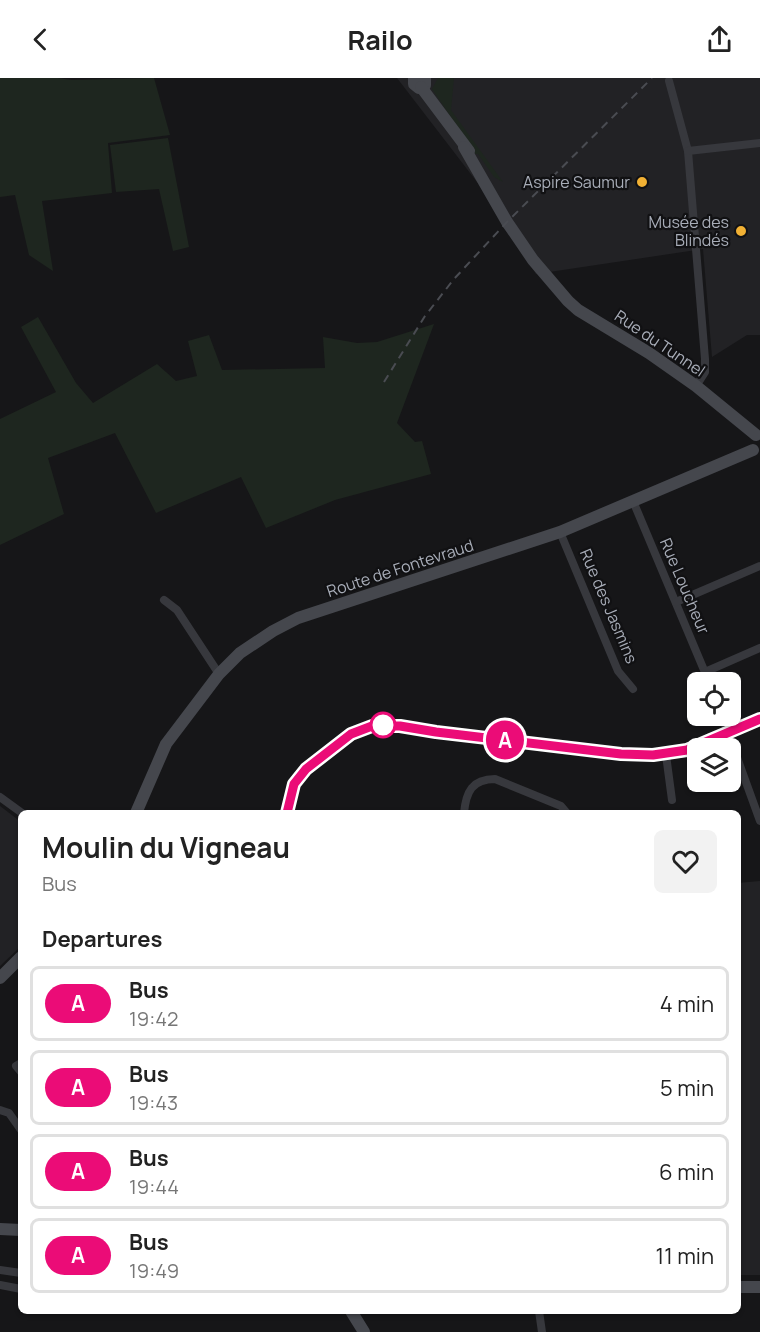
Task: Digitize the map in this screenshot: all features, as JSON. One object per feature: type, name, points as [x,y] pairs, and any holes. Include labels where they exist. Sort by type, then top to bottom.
[{"type":"street","name":"Rue du Tunnel","points":[[418,80],[464,147],[507,222],[568,301],[578,310],[649,353],[696,386],[758,435]]},
{"type":"street","points":[[669,81],[688,151],[705,359],[705,372],[696,386]]},
{"type":"street","points":[[688,151],[760,143]]},
{"type":"street","points":[[757,452],[752,441],[758,435]]},
{"type":"street","name":"Route de Fontevraud","points":[[137,810],[154,766],[166,744],[219,674],[240,653],[273,631],[298,618],[560,532],[757,452]]},
{"type":"street","name":"Rue Loucheur","points":[[633,501],[705,672]]},
{"type":"street","name":"Rue des Jasmins","points":[[560,532],[618,670],[633,689]]},
{"type":"street","points":[[676,602],[760,566]]},
{"type":"street","points":[[165,600],[177,610],[219,674]]},
{"type":"street","points":[[705,672],[760,648]]},
{"type":"street","points":[[289,810],[294,784],[306,769],[351,734],[372,726],[400,726],[621,754],[666,754],[687,750],[760,719]]},
{"type":"street","points":[[726,726],[760,821]]},
{"type":"street","points":[[666,754],[672,800]]},
{"type":"street","points":[[464,810],[465,799],[473,786],[484,779],[495,779],[561,806],[564,810]]},
{"type":"street","points":[[0,797],[18,810]]},
{"type":"street","points":[[0,978],[18,960]]},
{"type":"street","points":[[0,1110],[9,1113],[18,1126]]},
{"type":"street","points":[[0,1229],[18,1230]]},
{"type":"street","points":[[0,1270],[18,1273]]},
{"type":"street","points":[[0,1285],[18,1288]]},
{"type":"street","points":[[741,1287],[760,1287]]},
{"type":"street","points":[[353,1314],[364,1332]]},
{"type":"street","points":[[539,1314],[541,1332]]},
{"type":"shaded area","points":[[0,78],[72,80],[154,78],[170,135],[108,143],[112,193],[42,201],[53,271],[29,255],[15,195],[0,197]]},
{"type":"shaded area","points":[[397,78],[760,78],[760,335],[747,335],[712,357],[703,249],[536,274],[490,199]]},
{"type":"shaded area","points":[[438,78],[454,78],[451,110],[503,182],[494,177],[478,154],[475,154],[475,149],[467,141],[432,89]]},
{"type":"shaded area","points":[[168,138],[189,247],[173,251],[159,189],[116,192],[110,145]]},
{"type":"shaded area","points":[[38,317],[76,383],[93,403],[157,364],[176,381],[197,376],[188,341],[209,335],[222,370],[325,368],[323,337],[357,343],[377,342],[434,324],[397,423],[415,442],[422,441],[431,474],[335,500],[266,528],[241,477],[156,513],[115,433],[48,458],[64,514],[0,545],[0,419],[56,392],[21,327]]},
{"type":"shaded area","points":[[0,806],[18,820],[18,949],[0,966]]},
{"type":"shaded area","points":[[760,881],[760,1275],[741,1275],[741,883]]},
{"type":"railway","points":[[384,382],[425,316],[454,279],[507,222],[652,78]]},
{"type":"bus line","name":"A","points":[[288,810],[294,784],[317,758],[351,734],[372,726],[400,726],[621,754],[653,755],[687,750],[760,719]]},
{"type":"place","name":"Aspire Saumur","points":[[642,182]]},
{"type":"place","name":"Musée des Blindés","points":[[741,231]]}]
